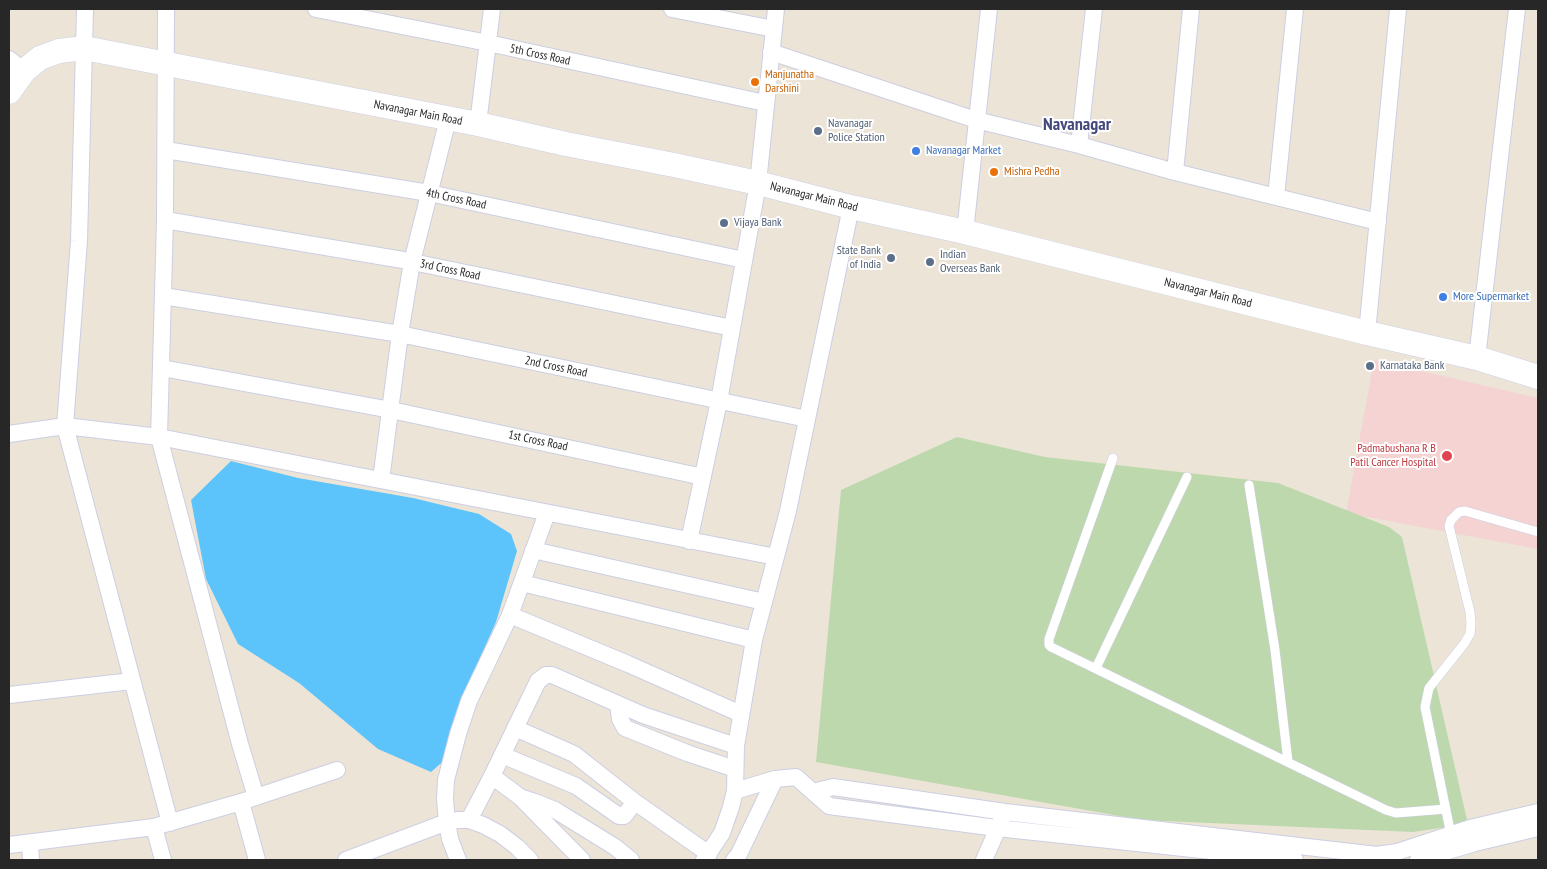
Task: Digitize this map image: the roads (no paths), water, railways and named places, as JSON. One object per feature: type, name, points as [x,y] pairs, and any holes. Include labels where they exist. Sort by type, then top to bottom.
[{"type":"main road","name":"Navanagar Main Road","points":[[9,92],[17,65],[58,51],[84,48],[478,124],[758,183],[851,207],[965,232],[1367,334],[1477,358],[1538,377]]},
{"type":"street","points":[[85,9],[79,241],[65,426],[170,823]]},
{"type":"street","points":[[166,9],[166,150],[160,437],[240,744],[257,860]]},
{"type":"street","name":"5th Cross Road","points":[[316,9],[488,43],[765,103]]},
{"type":"street","points":[[478,124],[492,9]]},
{"type":"street","points":[[672,9],[774,29]]},
{"type":"street","points":[[689,541],[719,401],[758,183],[776,9]]},
{"type":"street","points":[[965,232],[989,9]]},
{"type":"street","points":[[1079,146],[1094,9]]},
{"type":"street","points":[[1175,172],[1190,9]]},
{"type":"street","points":[[1276,197],[1295,9]]},
{"type":"street","points":[[1367,334],[1398,9]]},
{"type":"street","points":[[1477,358],[1517,9]]},
{"type":"street","points":[[771,52],[976,120],[1378,222]]},
{"type":"street","points":[[373,479],[401,260],[429,193],[448,119]]},
{"type":"street","name":"4th Cross Road","points":[[166,150],[429,193],[744,260]]},
{"type":"street","points":[[515,728],[574,754],[707,857],[722,833],[735,791],[736,746],[754,640],[788,511],[851,207]]},
{"type":"street","name":"3rd Cross Road","points":[[165,220],[401,260],[732,328]]},
{"type":"street","name":"2nd Cross Road","points":[[163,296],[391,333],[807,419]]},
{"type":"street","name":"1st Cross Road","points":[[162,368],[383,408],[703,477]]},
{"type":"street","points":[[9,434],[65,426],[160,437],[776,557]]},
{"type":"street","points":[[458,860],[450,839],[447,822],[446,780],[469,701],[510,615],[547,513]]},
{"type":"street","points":[[533,550],[764,602]]},
{"type":"street","points":[[522,583],[754,640]]},
{"type":"street","points":[[510,615],[741,714]]},
{"type":"street","points":[[469,820],[538,681],[546,675],[552,675],[643,715],[736,746]]},
{"type":"street","points":[[9,695],[132,681]]},
{"type":"street","points":[[618,704],[621,723],[625,728],[687,753],[735,769]]},
{"type":"street","points":[[502,755],[576,786],[619,816],[624,816],[635,802]]},
{"type":"street","points":[[9,846],[154,827],[248,800],[337,770]]},
{"type":"street","points":[[492,776],[520,797],[582,860]]},
{"type":"street","points":[[735,791],[775,779],[796,777],[829,806],[997,828],[1296,860],[1304,846]]},
{"type":"street","points":[[734,860],[775,779]]},
{"type":"street","points":[[813,792],[833,787],[1005,812],[1396,856],[1451,835],[1472,836],[1538,828]]},
{"type":"street","points":[[520,797],[555,810],[615,847],[632,860]]},
{"type":"street","points":[[984,860],[1005,812]]},
{"type":"street","points":[[1418,860],[1472,836],[1538,812]]},
{"type":"street","points":[[346,860],[447,822],[469,820],[500,834],[530,860]]},
{"type":"street","points":[[154,827],[163,860]]},
{"type":"street","points":[[500,834],[514,860]]},
{"type":"street","points":[[30,843],[32,860]]},
{"type":"lane","points":[[1113,458],[1049,642],[1054,648],[1390,812],[1446,810]]},
{"type":"lane","points":[[1096,668],[1187,476]]},
{"type":"lane","points":[[1249,485],[1275,650],[1288,762]]},
{"type":"lane","points":[[1451,835],[1425,707],[1429,688],[1470,634],[1470,612],[1449,526],[1450,520],[1458,512],[1465,511],[1538,532]]},
{"type":"water","points":[[231,461],[298,478],[413,498],[479,514],[511,534],[517,551],[496,622],[464,694],[447,758],[431,772],[378,749],[299,683],[238,644],[206,579],[191,500]]},
{"type":"place","name":"Manjunatha Darshini","points":[[755,82]]},
{"type":"place","name":"Navanagar Police Station","points":[[818,131]]},
{"type":"place","name":"Navanagar Market","points":[[916,151]]},
{"type":"place","name":"Mishra Pedha","points":[[994,172]]},
{"type":"place","name":"Vijaya Bank","points":[[724,223]]},
{"type":"place","name":"State Bank of India","points":[[891,258]]},
{"type":"place","name":"Indian Overseas Bank","points":[[930,262]]},
{"type":"place","name":"More Supermarket","points":[[1443,297]]},
{"type":"place","name":"Karnataka Bank","points":[[1370,366]]},
{"type":"place","name":"Padmabushana R B Patil Cancer Hospital","points":[[1447,456]]},
{"type":"district","name":"Navanagar","points":[[1077,125]]}]
